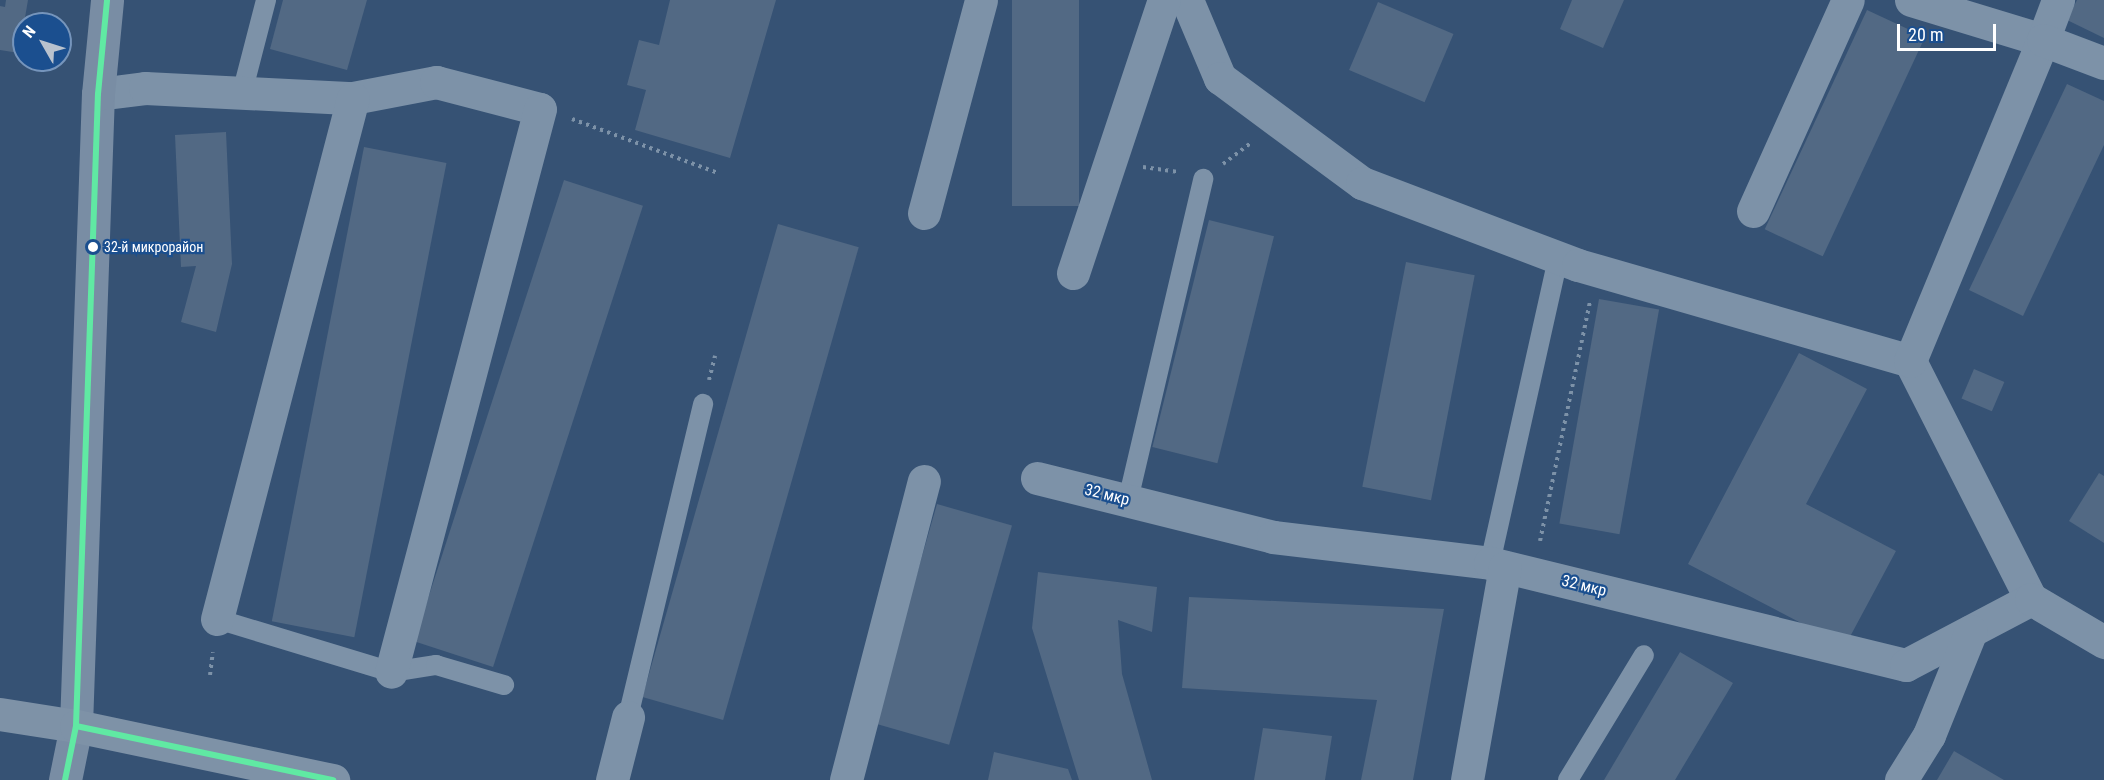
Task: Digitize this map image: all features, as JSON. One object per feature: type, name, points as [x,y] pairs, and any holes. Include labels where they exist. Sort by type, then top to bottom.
[{"type":"highway","points":[[0,714],[76,726],[333,780]]},
{"type":"main road","points":[[65,780],[76,726],[98,94],[107,0]]},
{"type":"street","points":[[924,213],[981,0]]},
{"type":"street","points":[[1073,273],[1164,0]]},
{"type":"street","points":[[1188,0],[1220,78],[1362,183],[1558,258],[1910,361],[2031,599],[2104,642]]},
{"type":"street","points":[[1753,211],[1848,0]]},
{"type":"street","points":[[1911,0],[2043,40],[2104,63]]},
{"type":"street","points":[[1910,361],[2058,0]]},
{"type":"street","points":[[98,94],[145,88],[353,98],[436,82],[540,110],[391,672]]},
{"type":"street","points":[[217,619],[353,98]]},
{"type":"street","name":"32 мкр","points":[[1038,478],[1273,537],[1509,568],[1906,665],[2031,599]]},
{"type":"street","points":[[846,780],[924,481]]},
{"type":"street","points":[[1467,780],[1509,568]]},
{"type":"street","points":[[1901,780],[1929,735],[1971,631]]},
{"type":"street","points":[[612,780],[628,717]]},
{"type":"lane","points":[[242,93],[266,0]]},
{"type":"lane","points":[[1128,500],[1203,179]]},
{"type":"lane","points":[[1509,568],[1558,258]]},
{"type":"lane","points":[[628,717],[704,404]]},
{"type":"lane","points":[[217,619],[391,672],[436,665],[504,685]]},
{"type":"lane","points":[[1568,780],[1644,655]]},
{"type":"path","points":[[540,110],[718,173]]},
{"type":"path","points":[[1203,179],[1279,121]]},
{"type":"path","points":[[1509,568],[1596,270]]},
{"type":"building","points":[[6,0],[28,0],[26,12],[12,12],[12,52],[0,50],[0,6],[5,7]]},
{"type":"building","points":[[283,0],[367,0],[347,70],[270,49]]},
{"type":"building","points":[[670,0],[776,0],[730,158],[635,130],[646,90],[627,85],[639,40],[659,45]]},
{"type":"building","points":[[1012,0],[1079,0],[1079,206],[1012,206]]},
{"type":"building","points":[[1572,0],[1624,0],[1603,48],[1560,29]]},
{"type":"building","points":[[2077,0],[2104,0],[2104,38],[2067,20]]},
{"type":"building","points":[[1378,2],[1453,34],[1425,102],[1349,70]]},
{"type":"building","points":[[1867,10],[1925,37],[1823,256],[1765,229]]},
{"type":"building","points":[[2067,84],[2104,101],[2104,145],[2023,316],[1969,290]]},
{"type":"building","points":[[226,132],[232,264],[216,332],[181,322],[196,266],[181,267],[175,135]]},
{"type":"building","points":[[364,147],[446,163],[354,637],[272,621]]},
{"type":"building","points":[[564,180],[643,206],[493,667],[414,641]]},
{"type":"building","points":[[1209,220],[1274,236],[1217,463],[1152,447]]},
{"type":"building","points":[[778,224],[859,247],[723,720],[642,697]]},
{"type":"building","points":[[1406,262],[1475,275],[1431,500],[1362,487]]},
{"type":"building","points":[[1599,299],[1659,310],[1619,534],[1559,524]]},
{"type":"building","points":[[1799,353],[1867,389],[1806,504],[1896,551],[1845,646],[1688,564]]},
{"type":"building","points":[[1974,369],[2004,382],[1992,411],[1961,398]]},
{"type":"building","points":[[2099,473],[2104,476],[2104,543],[2069,521]]},
{"type":"building","points":[[937,504],[1012,525],[949,745],[874,723]]},
{"type":"building","points":[[1038,572],[1157,587],[1152,632],[1118,620],[1122,674],[1152,780],[1079,780],[1032,628]]},
{"type":"building","points":[[1189,597],[1444,609],[1413,780],[1361,780],[1377,700],[1182,688]]},
{"type":"building","points":[[1680,652],[1733,683],[1675,780],[1604,780]]},
{"type":"building","points":[[1263,728],[1332,736],[1325,780],[1254,780]]},
{"type":"building","points":[[1954,751],[2004,780],[1937,780]]},
{"type":"building","points":[[994,752],[1068,769],[1072,780],[988,780]]},
{"type":"transit line","points":[[65,780],[76,726],[98,94],[107,0]]},
{"type":"transit line","points":[[76,726],[333,780]]},
{"type":"place","name":"32-й микрорайон","points":[[93,247]]}]
